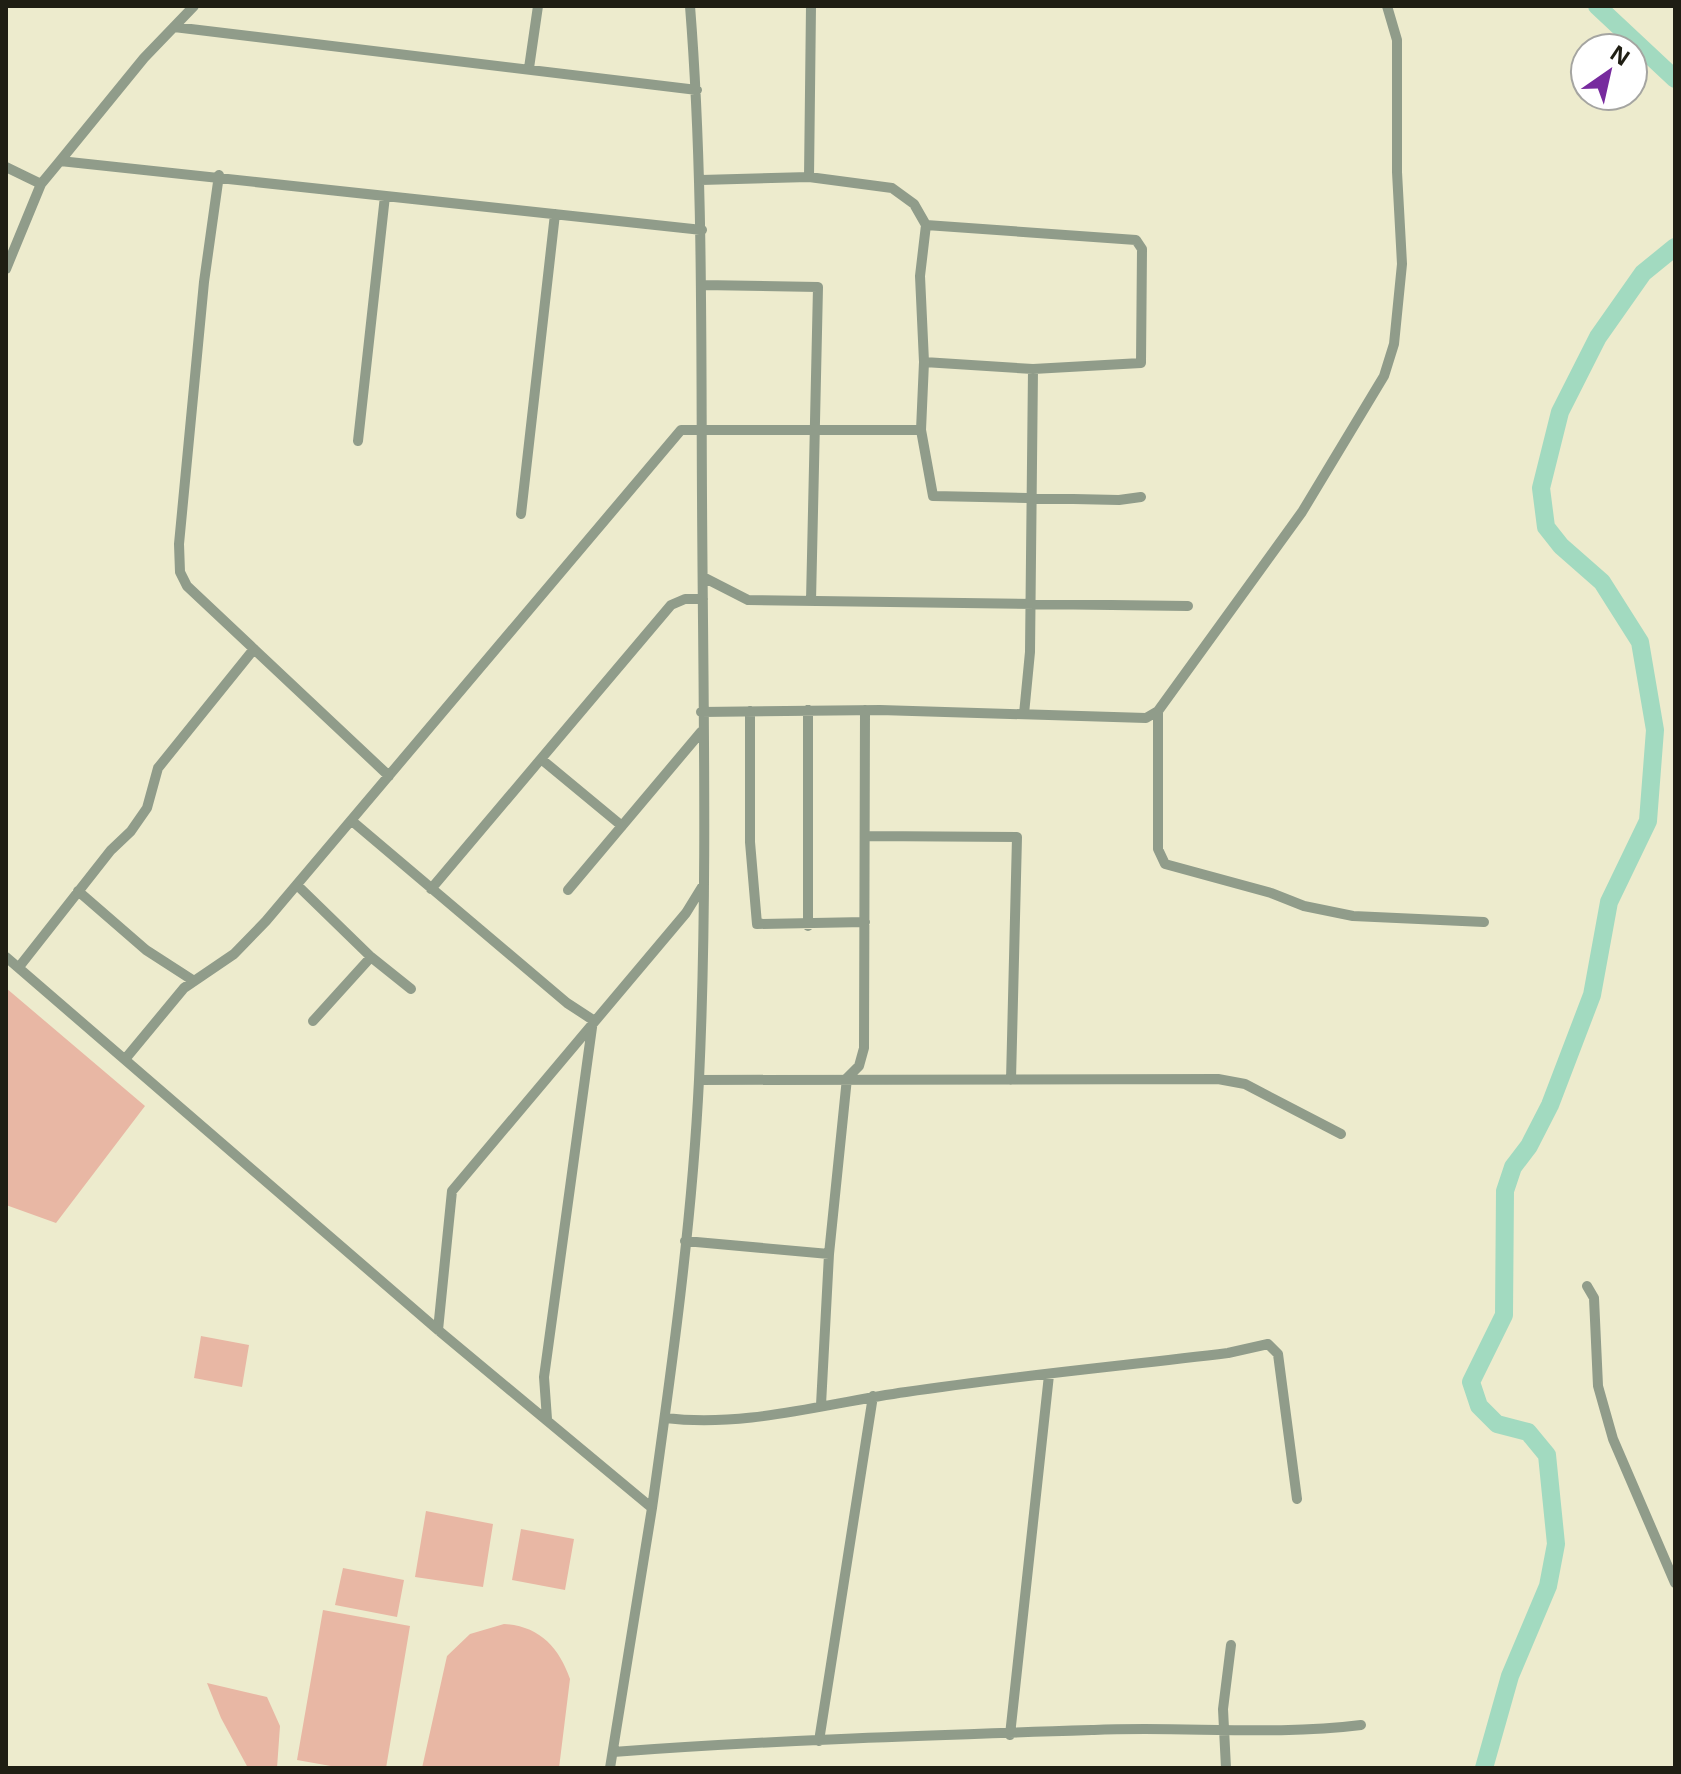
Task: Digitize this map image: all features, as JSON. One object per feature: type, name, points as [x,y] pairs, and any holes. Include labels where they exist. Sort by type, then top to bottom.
[{"type":"street","points":[[6,269],[41,184],[194,6]]},
{"type":"street","points":[[529,68],[538,6]]},
{"type":"street","points":[[610,1768],[679,1324],[699,1080],[703,885],[702,230],[697,90],[690,6]]},
{"type":"street","points":[[809,177],[811,6]]},
{"type":"street","points":[[701,712],[865,710],[1146,718],[1158,711],[1302,512],[1384,376],[1394,344],[1402,264],[1397,172],[1397,40],[1387,6]]},
{"type":"street","points":[[174,27],[697,90]]},
{"type":"street","points":[[60,161],[219,175],[702,230]]},
{"type":"street","points":[[6,167],[41,184]]},
{"type":"street","points":[[219,175],[204,282],[179,544],[180,572],[187,586],[389,776]]},
{"type":"street","points":[[701,180],[809,177],[892,188],[914,204],[926,225],[920,276],[924,362],[921,430],[933,496],[1032,499],[1141,497]]},
{"type":"street","points":[[358,441],[385,196]]},
{"type":"street","points":[[521,514],[555,214]]},
{"type":"street","points":[[924,362],[1033,369],[1141,363],[1142,249],[1136,240],[926,225]]},
{"type":"street","points":[[702,285],[818,287],[811,601]]},
{"type":"street","points":[[1024,714],[1030,652],[1028,604],[1033,369]]},
{"type":"street","points":[[126,1058],[194,981],[234,954],[297,885],[676,435],[686,428],[921,430]]},
{"type":"street","points":[[703,577],[723,585],[738,598],[1188,606]]},
{"type":"street","points":[[431,889],[671,605],[685,599],[703,599]]},
{"type":"street","points":[[19,967],[147,808],[158,768],[254,649]]},
{"type":"street","points":[[807,710],[808,926]]},
{"type":"street","points":[[821,1405],[829,1254],[847,1078],[862,1059],[865,710]]},
{"type":"street","points":[[750,711],[754,913],[757,924],[808,926],[865,922]]},
{"type":"street","points":[[1158,711],[1158,849],[1165,864],[1271,893],[1304,906],[1353,916],[1484,922]]},
{"type":"street","points":[[568,890],[701,732]]},
{"type":"street","points":[[541,759],[622,826]]},
{"type":"street","points":[[352,821],[593,1020]]},
{"type":"street","points":[[866,836],[1017,837],[1011,1080]]},
{"type":"street","points":[[297,885],[371,957],[411,989]]},
{"type":"street","points":[[438,1330],[452,1191],[686,913],[703,885]]},
{"type":"street","points":[[78,891],[146,950],[194,981]]},
{"type":"street","points":[[6,957],[438,1330],[652,1508]]},
{"type":"street","points":[[313,1021],[371,957]]},
{"type":"street","points":[[547,1419],[544,1377],[593,1020]]},
{"type":"street","points":[[699,1080],[1234,1081],[1341,1134]]},
{"type":"street","points":[[685,1241],[829,1254]]},
{"type":"street","points":[[1587,1286],[1594,1298],[1598,1386],[1613,1439],[1675,1583]]},
{"type":"street","points":[[665,1418],[702,1422],[742,1420],[873,1396],[1271,1345],[1278,1354],[1297,1499]]},
{"type":"street","points":[[1010,1735],[1049,1375]]},
{"type":"street","points":[[819,1741],[873,1396]]},
{"type":"street","points":[[1226,1768],[1224,1730],[1231,1645]]},
{"type":"street","points":[[613,1752],[1095,1730],[1224,1730],[1361,1725]]},
{"type":"shaded area","points":[[6,988],[145,1106],[56,1223],[6,1205]]},
{"type":"shaded area","points":[[201,1336],[249,1345],[242,1387],[194,1378]]},
{"type":"shaded area","points":[[426,1511],[493,1524],[483,1587],[415,1577]]},
{"type":"shaded area","points":[[521,1529],[574,1539],[565,1590],[512,1580]]},
{"type":"shaded area","points":[[343,1568],[404,1580],[397,1617],[335,1605]]},
{"type":"shaded area","points":[[323,1610],[410,1626],[386,1768],[342,1768],[297,1760]]},
{"type":"shaded area","points":[[504,1624],[528,1629],[546,1640],[560,1657],[570,1679],[559,1768],[422,1768],[447,1656],[470,1634]]},
{"type":"shaded area","points":[[207,1683],[267,1697],[280,1726],[277,1768],[248,1768],[221,1718]]},
{"type":"waterway","points":[[1597,6],[1675,79]]},
{"type":"waterway","points":[[1484,1768],[1510,1676],[1548,1586],[1556,1544],[1547,1455],[1528,1432],[1497,1424],[1479,1406],[1471,1382],[1504,1315],[1505,1191],[1513,1167],[1529,1146],[1550,1105],[1592,995],[1609,902],[1648,821],[1655,730],[1640,642],[1602,582],[1561,546],[1546,527],[1541,488],[1560,412],[1598,337],[1643,273],[1675,247]]}]
